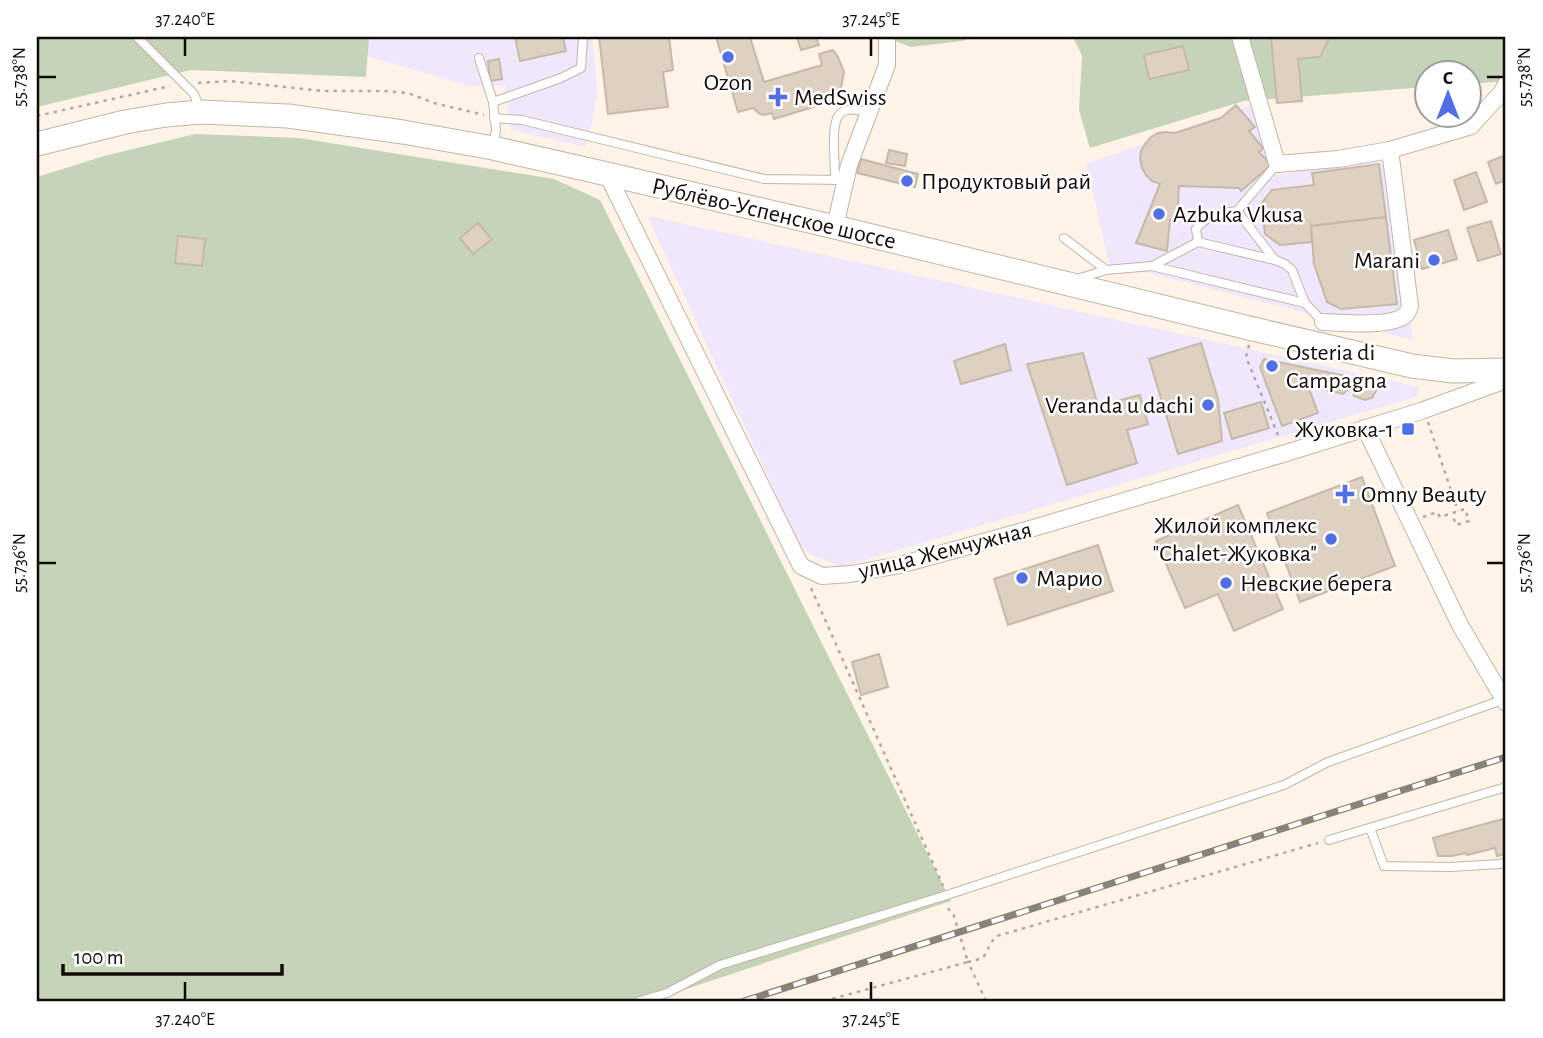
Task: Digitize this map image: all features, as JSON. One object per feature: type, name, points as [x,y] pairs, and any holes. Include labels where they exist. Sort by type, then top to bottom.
[{"type":"main road","name":"Рублёво-Успенское шоссе","points":[[37,144],[125,122],[201,112],[288,116],[403,132],[607,173],[1412,366],[1452,370],[1506,370]]},
{"type":"street","points":[[835,227],[840,180],[849,166],[887,65],[887,37]]},
{"type":"street","points":[[1240,37],[1278,164],[1338,159],[1390,150],[1471,126],[1506,84]]},
{"type":"street","points":[[1323,322],[1364,324],[1397,319],[1406,315],[1410,306],[1390,150]]},
{"type":"street","points":[[607,173],[801,566]]},
{"type":"street","points":[[1323,322],[1343,350]]},
{"type":"street","name":"улица Жемчужная","points":[[801,566],[822,576],[901,565],[1286,453],[1421,411],[1506,380]]},
{"type":"street","points":[[1365,428],[1460,625],[1506,700]]},
{"type":"lane","points":[[137,37],[185,83],[194,94],[201,112]]},
{"type":"lane","points":[[493,102],[561,78],[581,68],[583,37]]},
{"type":"lane","points":[[479,58],[493,102],[496,130],[493,148]]},
{"type":"lane","points":[[494,118],[522,120],[764,179],[840,180],[834,133],[837,116],[848,109],[869,113]]},
{"type":"lane","points":[[1198,242],[1196,229],[1203,221],[1216,213],[1237,211],[1278,164]]},
{"type":"lane","points":[[1237,211],[1275,260]]},
{"type":"lane","points":[[1065,239],[1106,270]]},
{"type":"lane","points":[[1152,266],[1198,242],[1275,260],[1292,270],[1305,303],[1323,322]]},
{"type":"lane","points":[[1065,282],[1106,270],[1152,266],[1305,303]]},
{"type":"lane","points":[[640,1001],[667,993],[720,965],[947,895],[1284,785],[1328,762],[1506,700]]},
{"type":"lane","points":[[1329,840],[1506,787]]},
{"type":"lane","points":[[1370,828],[1384,866],[1450,867],[1506,863]]},
{"type":"path","points":[[37,116],[185,83],[229,81],[323,91],[408,93],[434,103],[494,118]]},
{"type":"path","points":[[1249,345],[1246,357],[1286,453]]},
{"type":"path","points":[[1430,425],[1458,511]]},
{"type":"path","points":[[1410,521],[1437,512],[1440,517],[1452,513],[1458,511],[1465,509],[1469,521],[1456,525],[1452,513]]},
{"type":"path","points":[[801,566],[947,895]]},
{"type":"path","points":[[824,1001],[983,958],[991,941],[997,936],[1329,840]]},
{"type":"path","points":[[937,898],[953,913],[968,961],[986,1001]]},
{"type":"shaded area","points":[[361,37],[592,37],[598,95],[586,147],[511,130],[505,85],[469,86],[359,54]]},
{"type":"shaded area","points":[[1257,103],[1273,175],[1387,160],[1413,340],[1109,263],[1086,164]]},
{"type":"shaded area","points":[[649,216],[1420,387],[1418,396],[841,567],[810,554],[800,546]]},
{"type":"green space","points":[[37,37],[369,37],[366,77],[191,70],[37,107]]},
{"type":"green space","points":[[884,37],[975,37],[911,47]]},
{"type":"green space","points":[[1073,37],[1506,37],[1506,81],[1484,83],[1484,60],[1414,60],[1414,88],[1244,101],[1090,148],[1079,110],[1082,56]]},
{"type":"green space","points":[[195,134],[299,138],[554,179],[600,200],[951,901],[650,1001],[37,1001],[37,177],[104,156]]},
{"type":"building","points":[[515,37],[563,37],[566,51],[520,61]]},
{"type":"building","points":[[599,37],[669,37],[673,70],[663,72],[668,107],[608,114]]},
{"type":"building","points":[[716,37],[750,37],[764,82],[822,65],[819,54],[833,50],[844,72],[841,88],[823,104],[774,119],[772,113],[760,114],[753,108],[738,112]]},
{"type":"building","points":[[792,37],[816,37],[819,45],[801,50],[797,38]]},
{"type":"building","points":[[1271,37],[1329,38],[1320,57],[1298,59],[1302,101],[1277,103]]},
{"type":"building","points":[[1183,46],[1189,70],[1149,79],[1144,55]]},
{"type":"building","points":[[499,59],[502,79],[490,81],[488,61]]},
{"type":"building","points":[[1236,105],[1255,127],[1249,131],[1263,148],[1259,152],[1271,165],[1241,191],[1239,188],[1179,186],[1177,220],[1170,220],[1167,251],[1136,243],[1160,184],[1152,181],[1142,168],[1141,151],[1145,144],[1158,133],[1175,133],[1221,118]]},
{"type":"building","points":[[889,150],[907,154],[905,166],[886,163]]},
{"type":"building","points":[[1506,155],[1506,180],[1496,184],[1488,162]]},
{"type":"building","points":[[861,159],[918,174],[915,187],[857,173]]},
{"type":"building","points":[[1379,164],[1386,217],[1311,226],[1312,242],[1280,245],[1265,234],[1261,204],[1272,190],[1314,185],[1312,173]]},
{"type":"building","points":[[1476,172],[1487,202],[1464,210],[1454,180]]},
{"type":"building","points":[[1386,217],[1397,304],[1341,309],[1327,302],[1314,264],[1311,226]]},
{"type":"building","points":[[1491,221],[1501,254],[1478,261],[1467,228]]},
{"type":"building","points":[[478,223],[492,239],[473,254],[460,238]]},
{"type":"building","points":[[1448,230],[1457,259],[1422,269],[1414,240]]},
{"type":"building","points":[[178,236],[205,239],[202,266],[175,263]]},
{"type":"building","points":[[1201,343],[1218,399],[1222,441],[1178,454],[1149,359]]},
{"type":"building","points":[[1005,344],[1011,370],[961,384],[954,361]]},
{"type":"building","points":[[1083,353],[1098,406],[1140,395],[1148,424],[1127,430],[1137,463],[1067,485],[1027,364]]},
{"type":"building","points":[[1264,359],[1345,376],[1353,381],[1360,376],[1371,377],[1376,383],[1376,391],[1372,398],[1365,400],[1354,396],[1352,386],[1343,394],[1308,386],[1318,413],[1282,426],[1260,367]]},
{"type":"building","points":[[1261,402],[1269,428],[1232,439],[1224,413]]},
{"type":"building","name":"Жилой комплекс \"Chalet-Жуковка\"","points":[[1362,477],[1395,566],[1300,602],[1267,513]]},
{"type":"building","points":[[1238,505],[1283,609],[1234,631],[1218,594],[1185,608],[1156,541]]},
{"type":"building","points":[[1098,545],[1113,591],[1008,625],[994,579]]},
{"type":"building","points":[[879,654],[888,687],[861,695],[852,662]]},
{"type":"building","points":[[1506,818],[1506,854],[1497,856],[1495,848],[1467,855],[1438,856],[1433,838]]},
{"type":"railway","points":[[744,1001],[1506,757]]},
{"type":"place","name":"Ozon","points":[[728,57]]},
{"type":"place","name":"MedSwiss","points":[[778,97]]},
{"type":"place","name":"Продуктовый рай","points":[[907,181]]},
{"type":"place","name":"Azbuka Vkusa","points":[[1159,214]]},
{"type":"place","name":"Marani","points":[[1434,260]]},
{"type":"place","name":"Osteria di Campagna","points":[[1272,366]]},
{"type":"place","name":"Veranda u dachi","points":[[1208,405]]},
{"type":"place","name":"Жуковка-1","points":[[1408,429]]},
{"type":"place","name":"Omny Beauty","points":[[1345,494]]},
{"type":"place","name":"Жилой комплекс \"Chalet-Жуковка\"","points":[[1331,539]]},
{"type":"place","name":"Марио","points":[[1022,578]]},
{"type":"place","name":"Невские берега","points":[[1226,583]]}]
